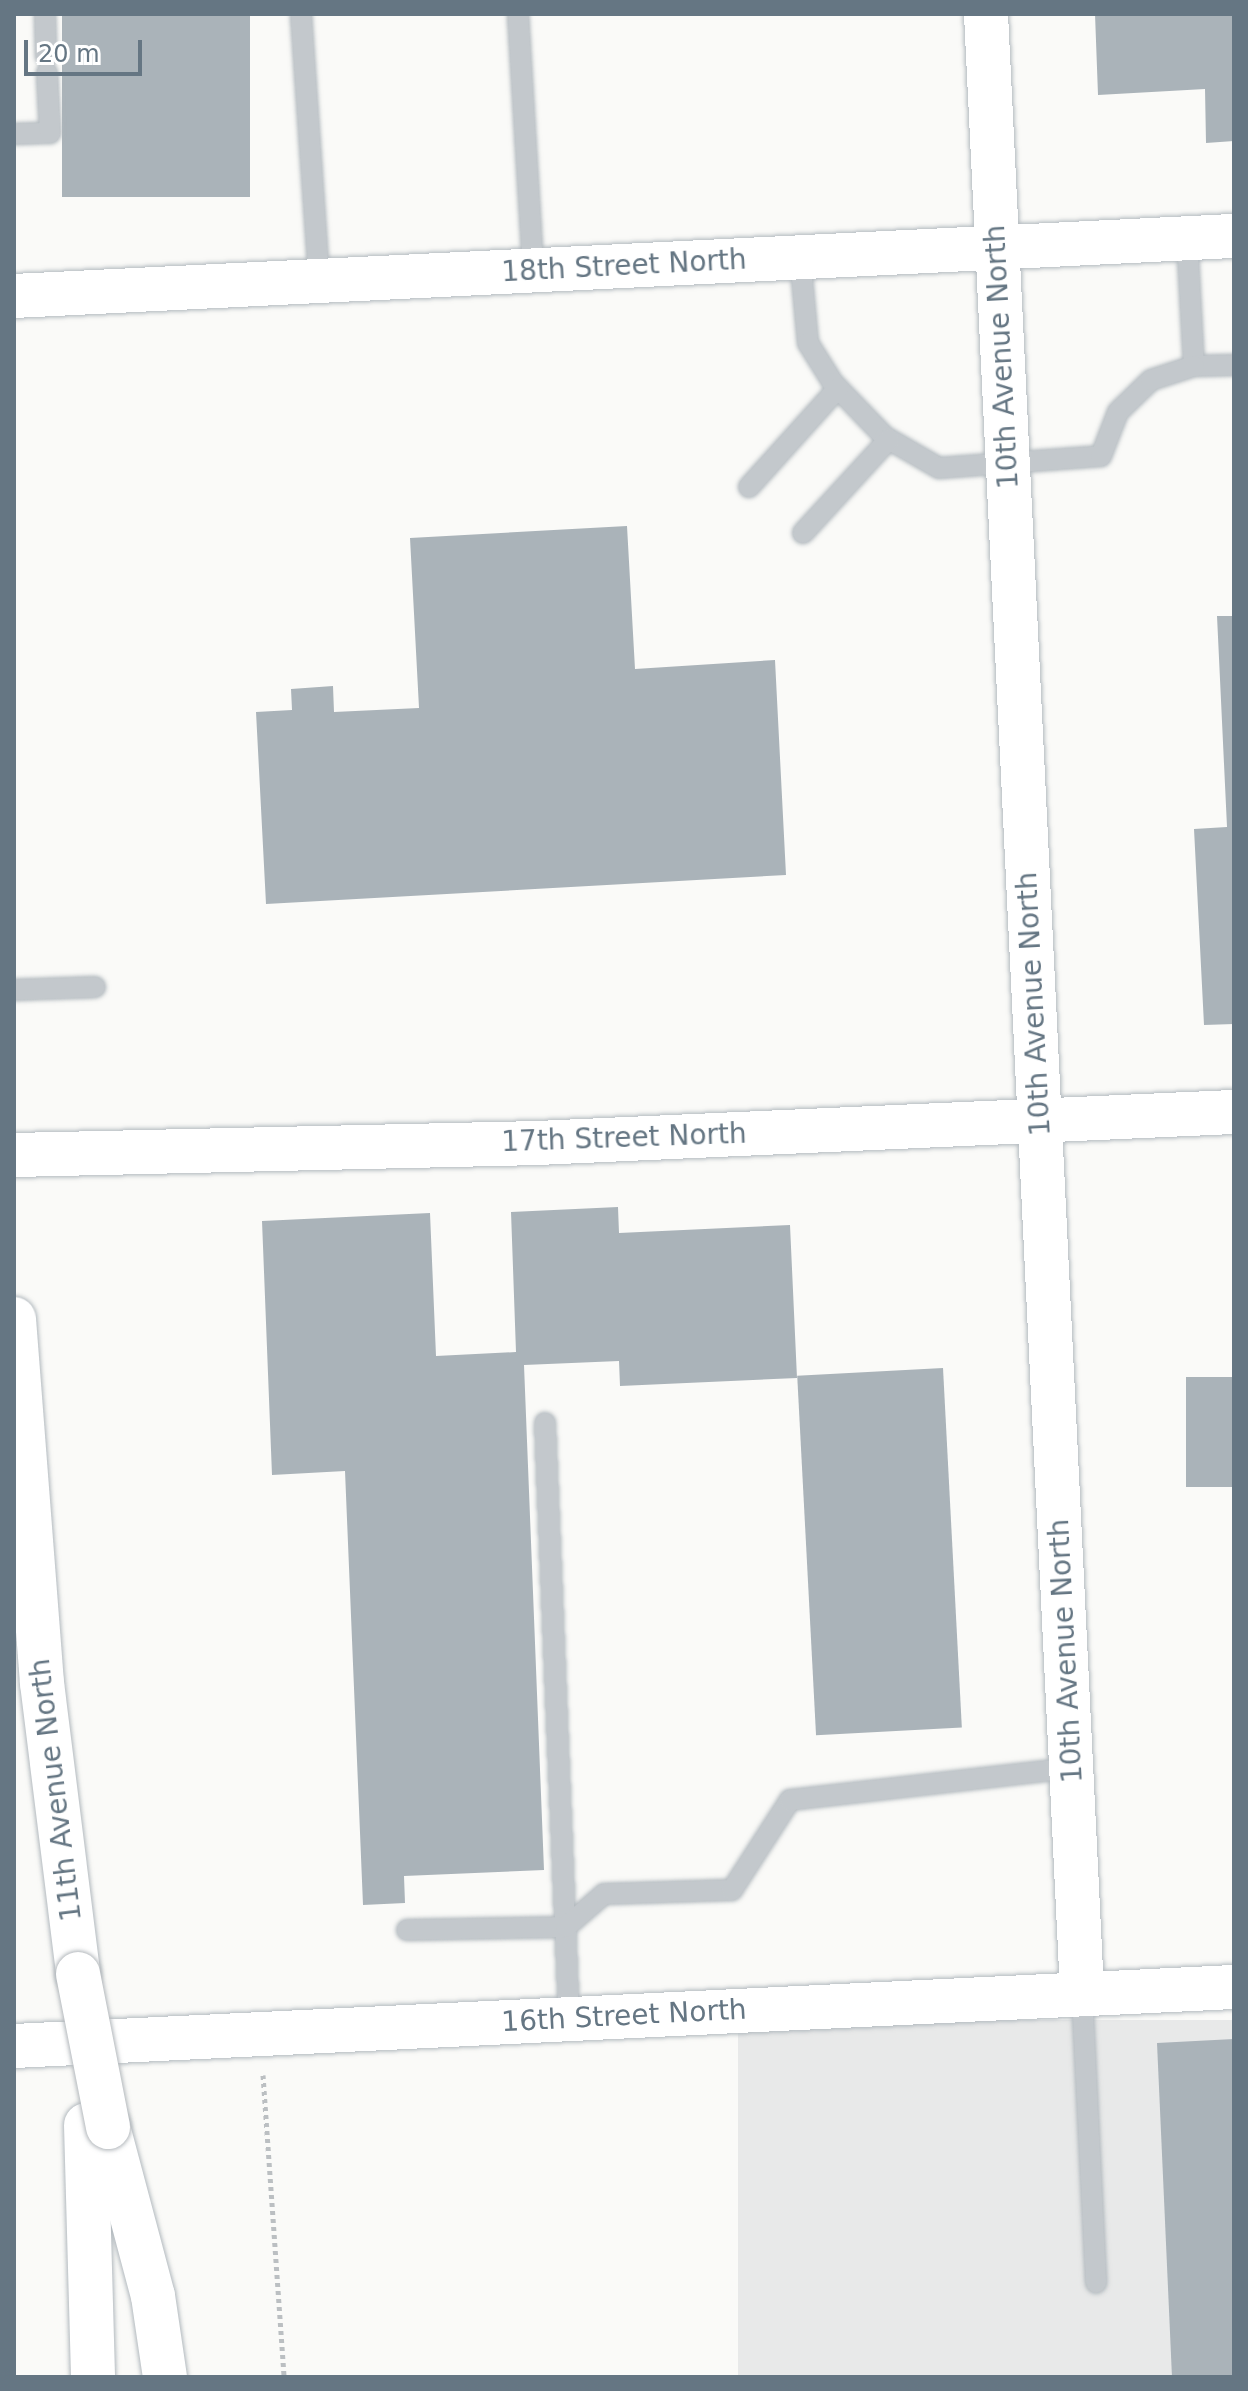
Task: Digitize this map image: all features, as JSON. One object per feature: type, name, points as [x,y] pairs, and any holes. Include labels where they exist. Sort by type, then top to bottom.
[{"type":"main road","name":"10th Avenue North","points":[[986,14],[1082,1994]]},
{"type":"main road","name":"18th Street North","points":[[14,296],[1234,236]]},
{"type":"main road","name":"17th Street North","points":[[14,1155],[537,1143],[1234,1112]]},
{"type":"main road","name":"11th Avenue North","points":[[14,1319],[42,1683],[97,2126]]},
{"type":"main road","name":"16th Street North","points":[[14,2046],[1234,1987]]},
{"type":"main road","points":[[93,2377],[97,2126]]},
{"type":"main road","points":[[97,2126],[147,2377]]},
{"type":"main road","points":[[97,2126],[153,2296],[165,2377]]},
{"type":"lane","points":[[14,134],[50,133],[45,14]]},
{"type":"lane","points":[[301,14],[319,281]]},
{"type":"lane","points":[[518,14],[533,270]]},
{"type":"lane","points":[[1187,238],[1194,366]]},
{"type":"lane","points":[[800,257],[808,343],[838,388],[889,439],[939,468],[1008,458],[1101,456],[1118,412],[1151,380],[1194,366],[1234,365]]},
{"type":"lane","points":[[749,487],[838,388]]},
{"type":"lane","points":[[803,533],[889,439]]},
{"type":"lane","points":[[14,990],[95,987]]},
{"type":"lane","points":[[545,1423],[569,2019]]},
{"type":"lane","points":[[407,1930],[566,1927],[604,1894],[732,1890],[790,1800],[1071,1768]]},
{"type":"lane","points":[[1082,1994],[1096,2283]]},
{"type":"path","points":[[260,2034],[284,2377]]},
{"type":"shaded area","points":[[738,2020],[1234,2020],[1234,2377],[738,2377]]},
{"type":"building","points":[[62,14],[250,14],[250,197],[62,197]]},
{"type":"building","points":[[1095,14],[1234,14],[1234,141],[1206,143],[1205,89],[1098,95]]},
{"type":"building","points":[[627,526],[635,669],[775,660],[786,875],[266,904],[256,712],[292,710],[291,689],[333,686],[334,712],[419,708],[410,538]]},
{"type":"building","points":[[1217,616],[1234,616],[1234,1024],[1204,1025],[1194,829],[1227,827]]},
{"type":"building","points":[[618,1207],[619,1233],[790,1225],[797,1378],[620,1386],[619,1361],[524,1365],[544,1870],[404,1876],[405,1903],[363,1905],[345,1471],[272,1475],[262,1221],[430,1213],[436,1356],[516,1352],[511,1212]]},
{"type":"building","points":[[943,1368],[962,1728],[816,1735],[797,1376]]},
{"type":"building","points":[[1186,1377],[1234,1377],[1234,1487],[1186,1487]]},
{"type":"building","points":[[1234,2039],[1234,2377],[1172,2377],[1157,2043]]}]
